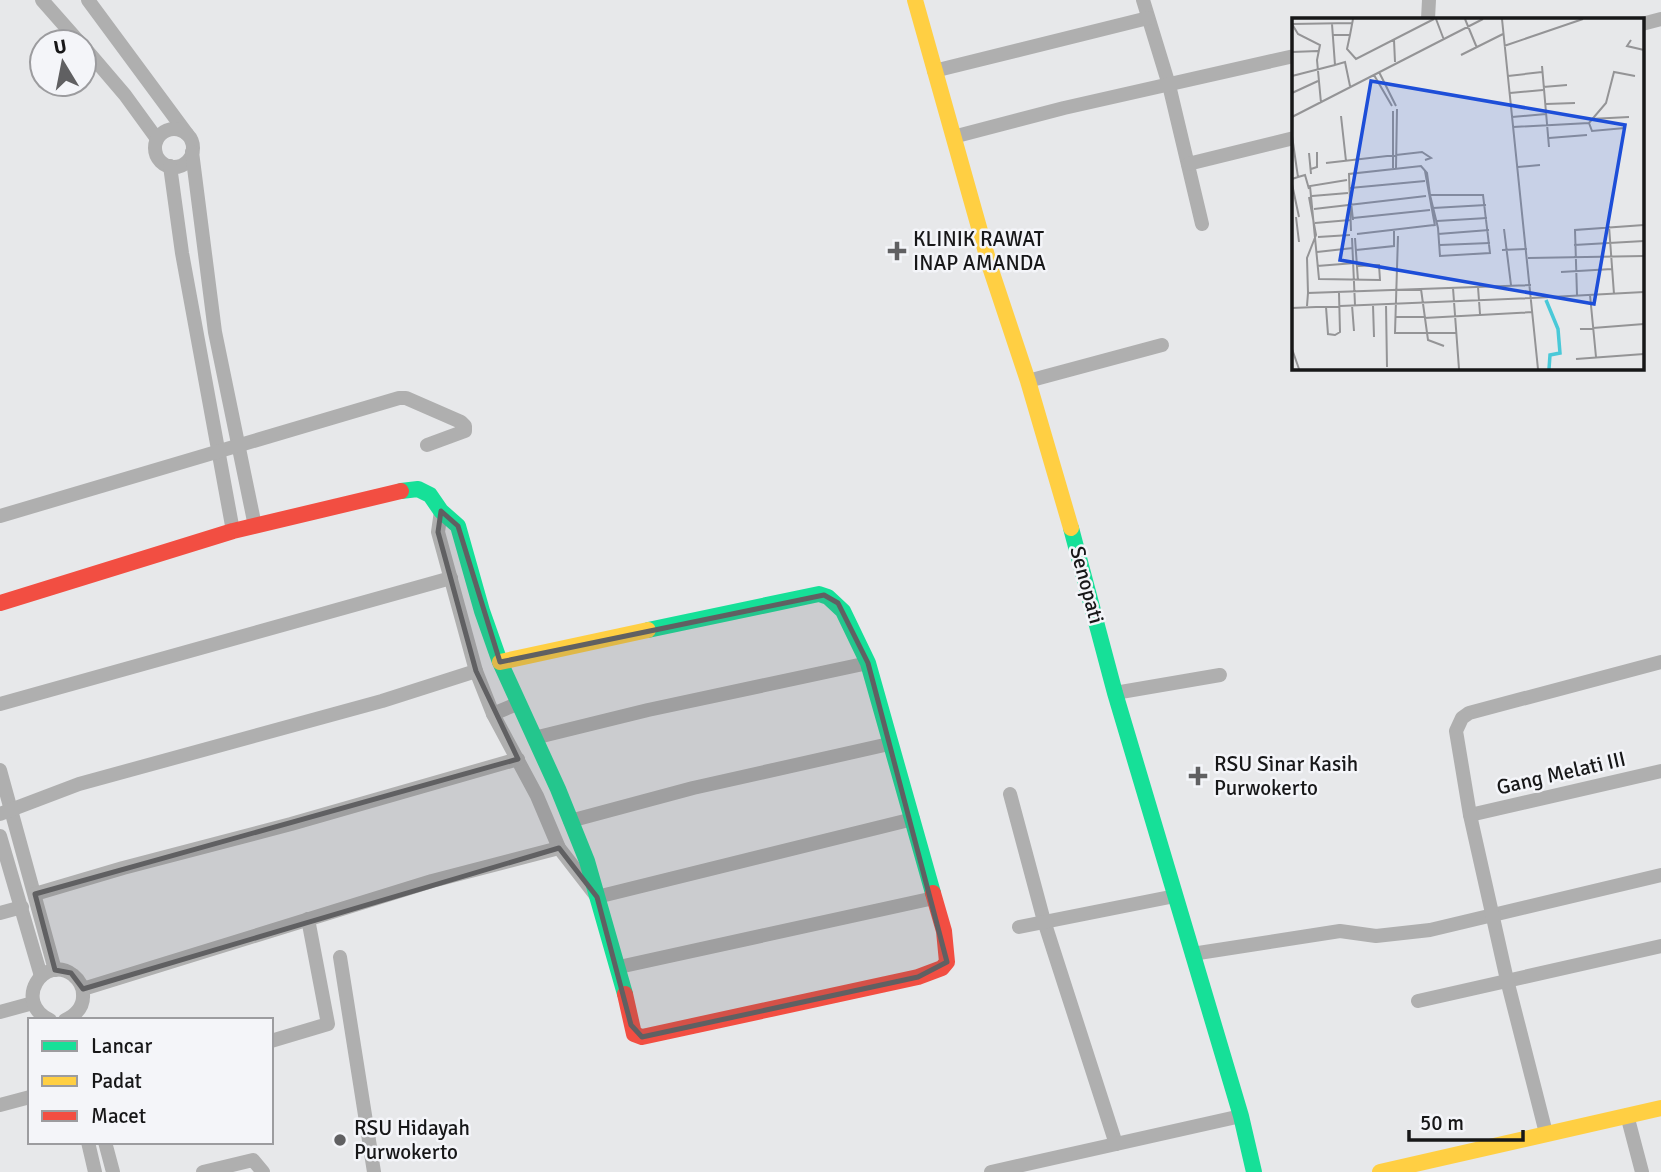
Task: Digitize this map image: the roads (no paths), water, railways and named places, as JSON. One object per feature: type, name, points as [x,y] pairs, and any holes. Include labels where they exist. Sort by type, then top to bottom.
[{"type":"street","points":[[42,0],[67,28]]},
{"type":"street","points":[[88,0],[192,143],[215,332],[255,526]]},
{"type":"street","name":"Senopati","points":[[915,0],[991,270],[1028,381],[1066,510],[1115,693],[1241,1116],[1254,1172]]},
{"type":"street","points":[[1143,0],[1169,85],[1202,224]]},
{"type":"street","points":[[1429,18],[1430,0]]},
{"type":"street","points":[[934,71],[1148,18]]},
{"type":"street","points":[[1644,23],[1661,19]]},
{"type":"street","points":[[953,137],[1064,108],[1292,56]]},
{"type":"street","points":[[98,63],[157,139],[156,153],[161,162],[170,166],[184,164],[192,152]]},
{"type":"street","points":[[125,95],[145,80]]},
{"type":"street","points":[[157,139],[164,132],[173,129],[187,134]]},
{"type":"street","points":[[1188,164],[1292,138]]},
{"type":"street","points":[[170,166],[182,253],[233,531]]},
{"type":"street","points":[[197,336],[215,332]]},
{"type":"street","points":[[1028,381],[1162,345]]},
{"type":"street","points":[[0,516],[399,398],[406,398],[465,426],[465,431],[427,445]]},
{"type":"street","points":[[0,603],[233,531],[408,489],[418,489],[430,495],[441,511],[458,526],[482,611],[500,662],[558,789],[587,861],[619,967],[634,1034],[642,1037],[918,977],[942,968],[947,962],[948,956],[934,898],[868,663],[838,603],[824,594],[500,662]]},
{"type":"street","points":[[441,511],[438,532],[476,671],[493,714],[537,796],[559,848],[597,897]]},
{"type":"street","points":[[0,704],[450,578]]},
{"type":"street","points":[[460,617],[482,611]]},
{"type":"street","points":[[1546,1133],[1492,916],[1470,815],[1456,731],[1462,718],[1469,713],[1661,662]]},
{"type":"street","points":[[534,738],[648,710],[868,663]]},
{"type":"street","points":[[6,812],[79,785],[382,701],[476,671]]},
{"type":"street","points":[[1115,693],[1220,675]]},
{"type":"street","points":[[493,714],[519,703]]},
{"type":"street","points":[[570,821],[693,788],[889,744]]},
{"type":"street","points":[[35,894],[518,759]]},
{"type":"street","points":[[0,770],[6,812],[35,894],[55,970]]},
{"type":"street","name":"Gang Melati III","points":[[1470,815],[1661,771]]},
{"type":"street","points":[[537,796],[558,789]]},
{"type":"street","points":[[1010,794],[1044,921],[1116,1144]]},
{"type":"street","points":[[597,897],[913,819]]},
{"type":"street","points":[[0,836],[41,976]]},
{"type":"street","points":[[83,989],[432,881],[559,848]]},
{"type":"street","points":[[1192,954],[1340,931],[1390,936],[1430,930],[1661,875]]},
{"type":"street","points":[[1019,926],[1175,896]]},
{"type":"street","points":[[619,967],[934,898]]},
{"type":"street","points":[[0,913],[22,907]]},
{"type":"street","points":[[273,1040],[328,1024],[308,919]]},
{"type":"street","points":[[1418,1000],[1661,946]]},
{"type":"street","points":[[340,957],[374,1172]]},
{"type":"street","points":[[46,1018],[33,1003],[33,988],[41,976],[55,970],[63,970],[74,976],[83,989],[82,1004],[71,1018]]},
{"type":"street","points":[[0,1012],[33,1003]]},
{"type":"street","points":[[0,1105],[28,1098]]},
{"type":"street","points":[[1380,1172],[1661,1108]]},
{"type":"street","points":[[1628,1115],[1642,1172]]},
{"type":"street","points":[[991,1172],[1241,1116]]},
{"type":"street","points":[[88,1144],[95,1172]]},
{"type":"street","points":[[105,1144],[112,1172]]},
{"type":"street","points":[[203,1172],[253,1160],[263,1172]]},
{"type":"place","name":"KLINIK RAWAT INAP AMANDA","points":[[897,251]]},
{"type":"place","name":"RSU Sinar Kasih Purwokerto","points":[[1198,776]]},
{"type":"place","name":"RSU Hidayah Purwokerto","points":[[340,1140]]}]
